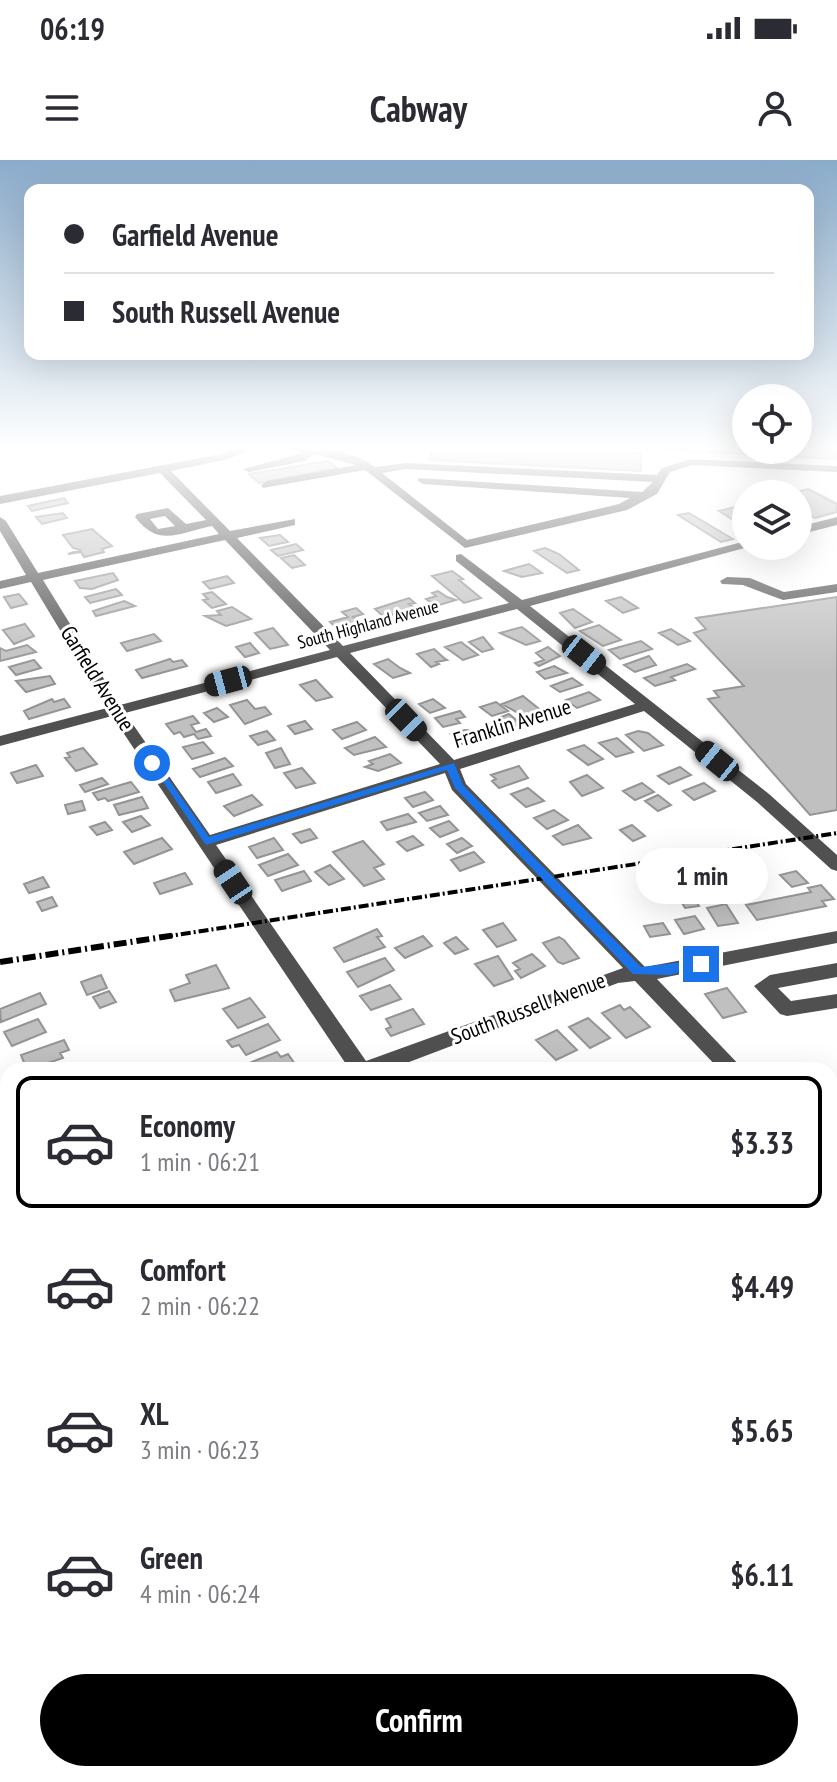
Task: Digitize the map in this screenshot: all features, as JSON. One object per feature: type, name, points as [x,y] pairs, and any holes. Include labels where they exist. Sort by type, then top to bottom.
[{"type":"street","name":"Garfield Avenue","points":[[1,523],[116,711],[357,1062]]},
{"type":"street","points":[[146,523],[154,532],[211,523]]},
{"type":"street","points":[[178,523],[183,528]]},
{"type":"street","points":[[216,523],[450,765],[458,786],[725,1062]]},
{"type":"street","points":[[0,585],[288,523]]},
{"type":"street","points":[[439,523],[465,544],[556,523]]},
{"type":"street","name":"South Highland Avenue","points":[[0,741],[732,549]]},
{"type":"street","points":[[461,558],[648,705],[809,837],[837,865]]},
{"type":"street","points":[[693,559],[755,599]]},
{"type":"street","points":[[727,581],[745,581],[783,596],[837,588]]},
{"type":"street","name":"Franklin Avenue","points":[[206,842],[648,705]]},
{"type":"street","points":[[830,938],[837,962]]},
{"type":"street","name":"South Russell Avenue","points":[[385,1062],[616,976],[638,971],[670,971],[830,938]]},
{"type":"street","points":[[837,970],[770,982],[764,986],[787,1009],[837,1001]]},
{"type":"building","points":[[690,523],[705,523],[732,539],[721,542]]},
{"type":"building","points":[[92,529],[112,546],[102,549],[104,552],[84,557],[81,552],[68,554],[80,550],[73,548],[63,535]]},
{"type":"building","points":[[280,535],[288,542],[269,546],[260,538]]},
{"type":"building","points":[[296,544],[303,550],[278,556],[271,550]]},
{"type":"building","points":[[545,548],[559,554],[579,570],[567,573],[534,551]]},
{"type":"building","points":[[294,555],[305,565],[292,568],[281,558]]},
{"type":"building","points":[[529,564],[542,573],[522,577],[504,571]]},
{"type":"building","points":[[452,571],[481,598],[464,603],[432,576]]},
{"type":"building","points":[[113,573],[118,580],[92,589],[80,588],[75,581]]},
{"type":"building","points":[[227,576],[234,583],[210,589],[203,582]]},
{"type":"building","points":[[116,589],[122,595],[90,603],[85,597]]},
{"type":"building","points":[[438,591],[456,600],[436,606],[426,599],[436,596],[432,593]]},
{"type":"building","points":[[212,592],[226,604],[212,608],[203,600],[208,599],[203,594]]},
{"type":"building","points":[[19,594],[27,604],[11,608],[4,597]]},
{"type":"building","points":[[621,597],[638,608],[623,613],[606,601]]},
{"type":"building","points":[[837,597],[837,810],[810,815],[708,699],[719,697],[714,691],[744,686],[694,633],[706,629],[696,618]]},
{"type":"building","points":[[409,598],[415,603],[409,604],[413,607],[406,611],[384,617],[375,609]]},
{"type":"building","points":[[124,601],[135,606],[96,616],[93,611]]},
{"type":"building","points":[[232,607],[251,619],[226,626],[205,616],[221,615],[217,611]]},
{"type":"building","points":[[356,608],[363,614],[353,617],[364,626],[341,632],[330,622],[348,617],[342,612]]},
{"type":"building","points":[[573,609],[592,622],[575,628],[560,613]]},
{"type":"building","points":[[25,624],[34,636],[14,644],[3,630]]},
{"type":"building","points":[[599,625],[621,640],[603,646],[580,631]]},
{"type":"building","points":[[522,627],[540,641],[526,645],[500,633]]},
{"type":"building","points":[[273,628],[288,645],[270,649],[255,633]]},
{"type":"building","points":[[671,629],[690,641],[678,645],[659,633]]},
{"type":"building","points":[[154,634],[161,641],[127,651],[121,643]]},
{"type":"building","points":[[483,637],[493,649],[482,652],[469,642]]},
{"type":"building","points":[[641,641],[652,649],[620,659],[609,650]]},
{"type":"building","points":[[461,642],[478,655],[463,660],[445,647]]},
{"type":"building","points":[[250,643],[259,653],[245,657],[236,647]]},
{"type":"building","points":[[27,645],[36,652],[0,661],[0,648],[6,651]]},
{"type":"building","points":[[548,647],[560,656],[539,666],[535,663],[544,660],[536,653]]},
{"type":"building","points":[[434,649],[447,660],[436,662],[439,664],[431,667],[417,654]]},
{"type":"building","points":[[649,656],[656,665],[635,672],[624,665]]},
{"type":"building","points":[[170,659],[173,662],[182,660],[187,666],[142,678],[136,670]]},
{"type":"building","points":[[388,659],[410,673],[393,678],[374,664]]},
{"type":"building","points":[[34,660],[41,668],[16,675],[9,667]]},
{"type":"building","points":[[687,664],[695,669],[671,677],[675,680],[655,686],[644,678]]},
{"type":"building","points":[[554,666],[567,673],[545,679],[537,672]]},
{"type":"building","points":[[50,676],[55,684],[26,692],[16,681]]},
{"type":"building","points":[[572,678],[582,685],[560,692],[551,686]]},
{"type":"building","points":[[316,680],[332,697],[316,701],[300,685]]},
{"type":"building","points":[[589,692],[600,700],[577,708],[566,700]]},
{"type":"building","points":[[523,696],[548,716],[532,721],[502,704]]},
{"type":"building","points":[[52,699],[54,702],[64,699],[70,707],[29,719],[24,711]]},
{"type":"building","points":[[433,699],[445,708],[430,713],[419,704]]},
{"type":"building","points":[[247,700],[255,709],[265,707],[271,714],[245,724],[230,705]]},
{"type":"building","points":[[496,702],[508,711],[492,716],[480,707]]},
{"type":"building","points":[[217,708],[228,717],[214,722],[204,713]]},
{"type":"building","points":[[460,711],[465,717],[456,719],[460,723],[443,727],[435,718]]},
{"type":"building","points":[[509,714],[521,724],[508,729],[496,719]]},
{"type":"building","points":[[193,716],[199,723],[191,725],[196,732],[206,729],[211,736],[198,739],[194,734],[184,737],[180,732],[174,734],[166,724]]},
{"type":"building","points":[[305,721],[312,729],[295,734],[288,726]]},
{"type":"building","points":[[357,722],[366,730],[342,739],[333,730]]},
{"type":"building","points":[[267,731],[275,740],[258,745],[250,736]]},
{"type":"building","points":[[473,731],[482,738],[462,744],[451,734]]},
{"type":"building","points":[[638,731],[648,733],[663,745],[644,751],[626,735]]},
{"type":"building","points":[[375,737],[386,747],[354,755],[345,748]]},
{"type":"building","points":[[617,738],[633,752],[616,757],[599,743]]},
{"type":"building","points":[[203,742],[213,753],[192,759],[183,747]]},
{"type":"building","points":[[584,745],[603,759],[588,765],[568,750]]},
{"type":"building","points":[[83,748],[97,764],[76,771],[65,758],[70,757],[67,753]]},
{"type":"building","points":[[281,748],[290,764],[275,768],[266,753]]},
{"type":"building","points":[[390,754],[401,763],[378,771],[365,767],[373,764],[369,761]]},
{"type":"building","points":[[225,758],[233,766],[200,777],[193,769]]},
{"type":"building","points":[[36,765],[43,776],[17,783],[11,773]]},
{"type":"building","points":[[519,766],[528,778],[499,788],[492,781],[496,779],[491,775]]},
{"type":"building","points":[[680,767],[691,775],[669,784],[658,776]]},
{"type":"building","points":[[302,768],[315,783],[296,788],[284,773]]},
{"type":"building","points":[[233,774],[241,785],[216,793],[208,782]]},
{"type":"building","points":[[587,775],[603,788],[582,796],[570,782]]},
{"type":"building","points":[[102,778],[108,784],[85,792],[80,785]]},
{"type":"building","points":[[131,782],[139,792],[108,801],[105,798],[98,800],[93,793]]},
{"type":"building","points":[[642,783],[654,792],[635,800],[623,791]]},
{"type":"building","points":[[704,783],[715,791],[694,800],[683,791]]},
{"type":"building","points":[[528,788],[544,801],[526,807],[511,794]]},
{"type":"building","points":[[425,792],[433,800],[413,807],[405,798]]},
{"type":"building","points":[[252,795],[262,805],[234,816],[224,806]]},
{"type":"building","points":[[658,795],[671,805],[658,811],[645,801]]},
{"type":"building","points":[[142,797],[148,808],[119,815],[114,805]]},
{"type":"building","points":[[82,801],[85,810],[68,814],[65,805]]},
{"type":"building","points":[[440,806],[448,815],[427,821],[419,813]]},
{"type":"building","points":[[554,810],[568,820],[547,829],[534,818]]},
{"type":"building","points":[[408,814],[416,822],[387,830],[381,822]]},
{"type":"building","points":[[141,816],[150,825],[132,832],[123,822]]},
{"type":"building","points":[[449,821],[458,830],[440,837],[430,828]]},
{"type":"building","points":[[105,822],[112,830],[97,835],[90,827]]},
{"type":"building","points":[[578,825],[591,838],[563,845],[553,836]]},
{"type":"building","points":[[632,825],[645,836],[633,841],[620,830]]},
{"type":"building","points":[[310,829],[317,838],[301,843],[293,834]]},
{"type":"building","points":[[413,836],[423,845],[407,851],[397,842]]},
{"type":"building","points":[[162,838],[172,849],[134,864],[124,852]]},
{"type":"building","points":[[274,838],[283,850],[257,858],[249,847]]},
{"type":"building","points":[[462,838],[472,846],[457,853],[447,844]]},
{"type":"building","points":[[363,841],[384,864],[374,868],[384,879],[364,886],[333,852]]},
{"type":"building","points":[[474,852],[484,862],[460,871],[451,860]]},
{"type":"building","points":[[288,854],[298,865],[268,876],[259,865]]},
{"type":"building","points":[[330,865],[344,879],[329,885],[315,872]]},
{"type":"building","points":[[304,871],[311,881],[282,891],[275,880]]},
{"type":"building","points":[[796,871],[808,883],[792,887],[780,875]]},
{"type":"building","points":[[185,873],[192,884],[160,894],[154,883]]},
{"type":"building","points":[[43,877],[49,887],[29,893],[24,884]]},
{"type":"building","points":[[821,885],[834,899],[822,901],[826,906],[757,920],[746,905],[811,892],[808,888]]},
{"type":"building","points":[[691,894],[699,906],[685,908],[678,896]]},
{"type":"building","points":[[52,897],[57,906],[42,911],[37,902]]},
{"type":"building","points":[[726,904],[738,923],[718,926],[707,908]]},
{"type":"building","points":[[695,916],[704,929],[684,934],[675,920]]},
{"type":"building","points":[[503,923],[516,940],[497,947],[483,930]]},
{"type":"building","points":[[663,923],[670,934],[650,937],[644,926]]},
{"type":"building","points":[[377,929],[382,936],[377,937],[385,947],[344,962],[334,948]]},
{"type":"building","points":[[423,936],[432,946],[405,958],[395,948]]},
{"type":"building","points":[[456,937],[468,949],[455,954],[444,943]]},
{"type":"building","points":[[559,937],[579,958],[563,964],[558,962],[543,943]]},
{"type":"building","points":[[532,954],[545,966],[521,978],[515,971],[520,969],[513,963]]},
{"type":"building","points":[[498,956],[513,979],[494,986],[475,964]]},
{"type":"building","points":[[385,958],[394,970],[358,987],[347,972]]},
{"type":"building","points":[[216,965],[229,988],[175,1001],[170,990],[190,983],[186,975]]},
{"type":"building","points":[[101,975],[107,988],[87,995],[81,982]]},
{"type":"building","points":[[390,985],[401,999],[371,1010],[360,996]]},
{"type":"building","points":[[727,988],[746,1012],[723,1018],[705,994]]},
{"type":"building","points":[[109,991],[116,1002],[100,1008],[93,997]]},
{"type":"building","points":[[40,993],[46,1004],[1,1022],[0,1009]]},
{"type":"building","points":[[250,998],[265,1017],[238,1028],[223,1009]]},
{"type":"building","points":[[620,1005],[624,1010],[630,1007],[650,1027],[626,1038],[602,1013]]},
{"type":"building","points":[[413,1009],[424,1024],[391,1036],[386,1029],[391,1027],[386,1019]]},
{"type":"building","points":[[588,1018],[610,1038],[590,1048],[569,1027]]},
{"type":"building","points":[[38,1019],[46,1032],[12,1046],[4,1032]]},
{"type":"building","points":[[268,1024],[280,1040],[246,1055],[239,1045],[232,1047],[227,1041]]},
{"type":"building","points":[[557,1030],[577,1050],[556,1060],[536,1040]]},
{"type":"building","points":[[64,1040],[69,1050],[60,1053],[63,1058],[51,1062],[24,1062],[21,1055]]},
{"type":"building","points":[[277,1052],[281,1057],[288,1054],[294,1062],[252,1062]]},
{"type":"railway","points":[[169,936],[837,833]]},
{"type":"railway","points":[[169,936],[176,935]]},
{"type":"railway","points":[[0,962],[169,936]]},
{"type":"railway","points":[[163,937],[169,936]]},
{"type":"route","points":[[152,763],[206,842],[450,765],[458,786],[638,971],[670,971],[701,964]]}]
